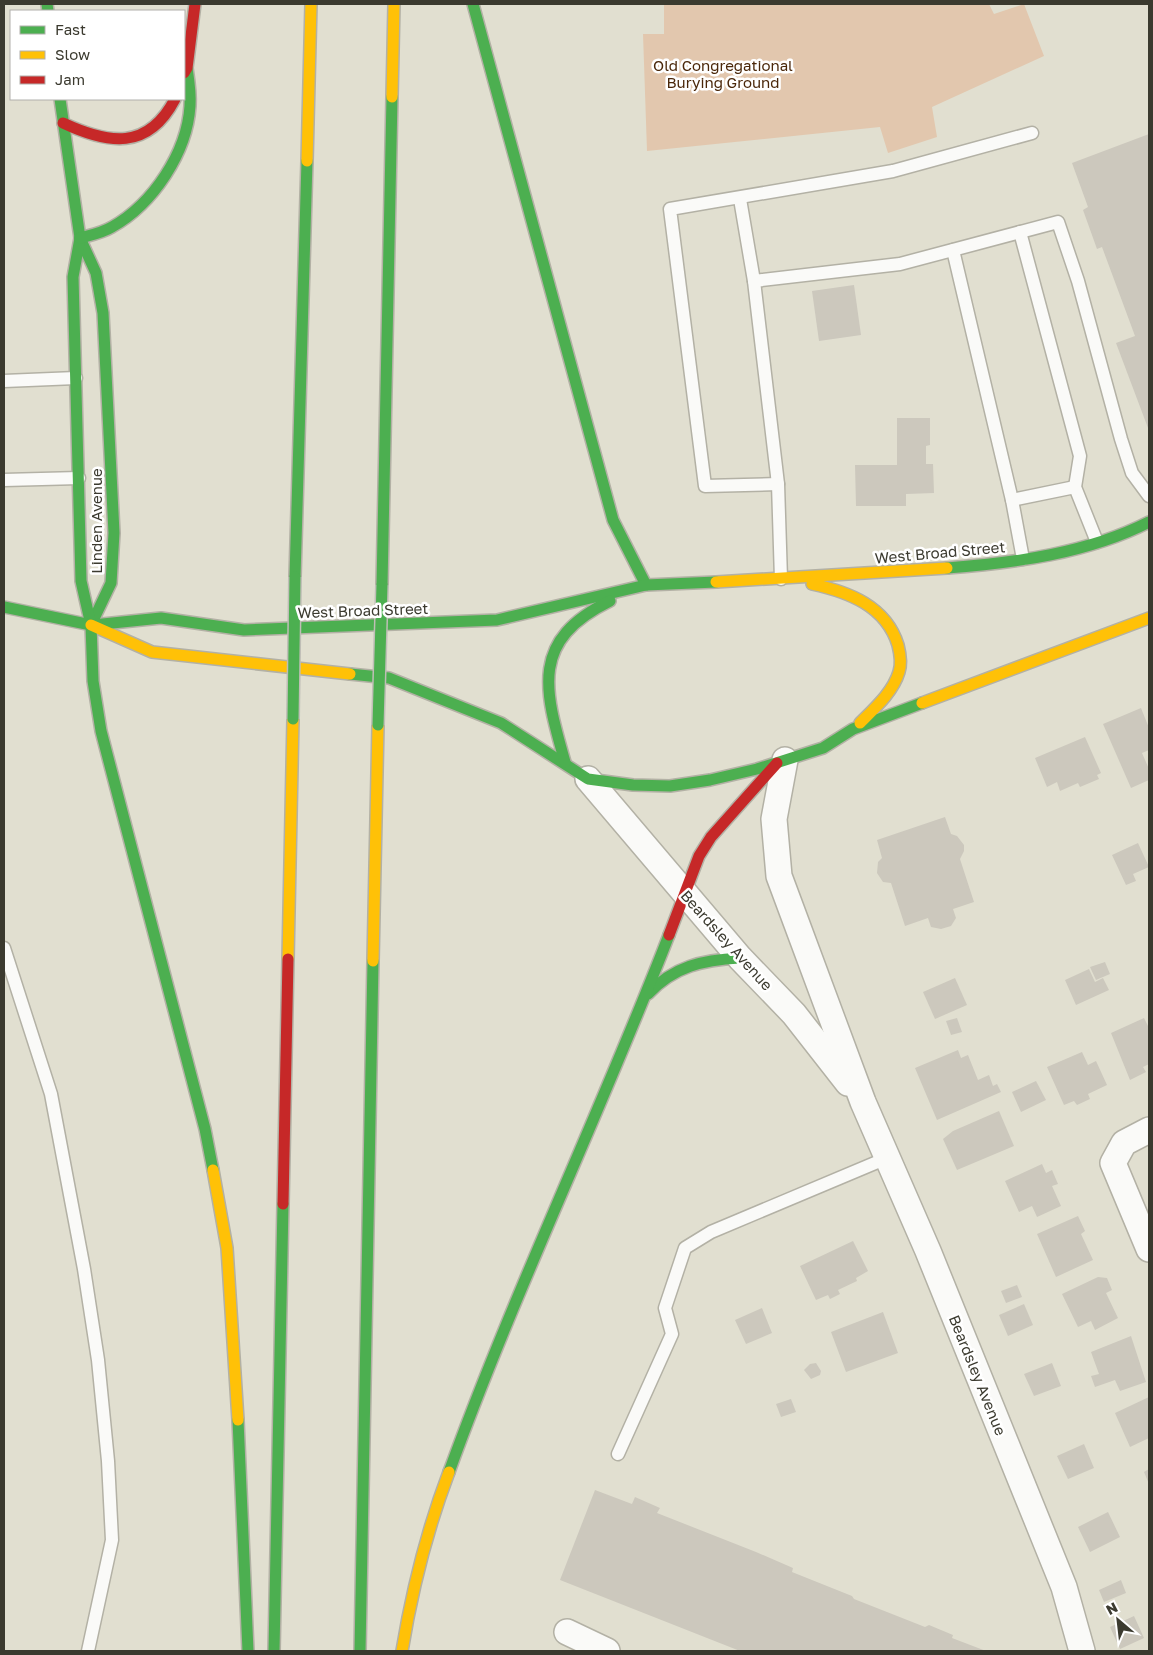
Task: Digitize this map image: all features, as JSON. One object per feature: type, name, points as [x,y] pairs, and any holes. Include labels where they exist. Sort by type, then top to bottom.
[{"type":"main road","points":[[80,238],[102,232],[119,224],[153,191],[178,156],[190,120],[192,92],[185,70],[195,4]]},
{"type":"main road","points":[[274,1651],[295,577],[311,4]]},
{"type":"main road","points":[[360,1651],[394,4]]},
{"type":"main road","points":[[473,4],[613,520],[646,585]]},
{"type":"main road","name":"Linden Avenue","points":[[60,100],[80,238],[96,273],[103,313],[114,533],[111,583],[91,625]]},
{"type":"main road","points":[[63,123],[97,138],[114,140],[133,137],[161,121],[174,100]]},
{"type":"main road","name":"Linden Avenue","points":[[80,238],[73,277],[81,581],[91,625]]},
{"type":"main road","name":"West Broad Street","points":[[91,625],[161,618],[244,630],[497,620],[646,585],[785,579],[1000,564],[1097,542],[1131,531],[1149,522]]},
{"type":"main road","name":"West Broad Street","points":[[4,607],[91,625],[152,652],[389,678],[501,723],[565,762],[588,779],[633,785],[670,786],[735,775],[823,748],[853,729],[881,703],[898,677],[901,662],[895,637],[881,615],[863,601],[824,586],[785,579]]},
{"type":"main road","name":"West Broad Street","points":[[565,762],[546,688],[552,660],[560,638],[580,617],[633,588]]},
{"type":"main road","name":"West Broad Street","points":[[853,729],[1149,618]]},
{"type":"main road","points":[[91,625],[93,680],[101,732],[205,1129],[227,1248],[236,1361],[248,1651]]},
{"type":"main road","points":[[402,1651],[410,1603],[434,1511],[484,1376],[644,999],[686,894],[699,856],[710,837],[781,761]]},
{"type":"main road","points":[[644,999],[665,975],[675,970],[711,960],[740,958]]},
{"type":"street","name":"Beardsley Avenue","points":[[781,761],[774,818],[777,867],[863,1102],[928,1251],[1064,1587],[1082,1651]]},
{"type":"street","name":"Beardsley Avenue","points":[[588,779],[740,958],[794,1014],[863,1102]]},
{"type":"street","points":[[1149,1130],[1124,1143],[1116,1153],[1113,1163],[1149,1249]]},
{"type":"street","points":[[567,1632],[607,1651]]},
{"type":"lane","points":[[778,484],[705,486],[670,208],[740,198],[893,171],[1032,133]]},
{"type":"lane","points":[[740,198],[754,281],[778,484],[785,579]]},
{"type":"lane","points":[[754,281],[900,264],[1058,222],[1078,281],[1132,473],[1149,496]]},
{"type":"lane","points":[[1020,232],[1080,456],[1075,487],[1097,542]]},
{"type":"lane","points":[[953,250],[1012,500],[1023,559]]},
{"type":"lane","points":[[4,381],[76,378]]},
{"type":"lane","points":[[4,480],[79,478]]},
{"type":"lane","points":[[1012,500],[1075,487]]},
{"type":"lane","points":[[4,948],[51,1094],[84,1269],[98,1360],[108,1461],[112,1540],[88,1651]]},
{"type":"lane","points":[[618,1454],[672,1334],[666,1308],[685,1248],[711,1232],[888,1158]]},
{"type":"green space","name":"Old Congregational Burying Ground","points":[[664,4],[989,4],[994,14],[1024,4],[1044,56],[932,107],[937,137],[888,153],[880,127],[647,151],[643,34],[664,34]]},
{"type":"building","points":[[1149,134],[1148,428],[1116,343],[1135,336],[1102,247],[1097,249],[1083,210],[1088,207],[1072,163]]},
{"type":"building","points":[[854,285],[861,335],[819,341],[812,291]]},
{"type":"building","points":[[897,418],[930,418],[930,445],[926,446],[926,464],[933,464],[934,493],[906,494],[906,506],[856,506],[855,465],[897,465]]},
{"type":"building","points":[[1141,708],[1149,728],[1149,750],[1142,753],[1149,769],[1149,780],[1131,788],[1103,724]]},
{"type":"building","points":[[1085,737],[1101,773],[1097,775],[1099,779],[1080,787],[1078,783],[1060,791],[1057,782],[1047,787],[1035,758]]},
{"type":"building","points":[[945,817],[951,834],[957,836],[964,845],[964,851],[960,859],[974,902],[953,909],[956,918],[951,926],[941,929],[931,927],[928,918],[905,926],[891,883],[883,882],[877,873],[878,862],[882,858],[877,840]]},
{"type":"building","points":[[1138,843],[1149,867],[1133,874],[1136,881],[1126,885],[1112,855]]},
{"type":"building","points":[[1105,962],[1110,974],[1096,980],[1090,967]]},
{"type":"building","points":[[1089,969],[1095,982],[1103,978],[1109,990],[1076,1005],[1065,980]]},
{"type":"building","points":[[955,978],[967,1005],[935,1019],[923,992]]},
{"type":"building","points":[[957,1018],[962,1032],[951,1035],[946,1021]]},
{"type":"building","points":[[1144,1018],[1149,1028],[1149,1064],[1143,1067],[1146,1072],[1130,1080],[1111,1033]]},
{"type":"building","points":[[958,1050],[961,1058],[968,1055],[978,1080],[989,1075],[993,1086],[997,1084],[1001,1092],[937,1120],[915,1068]]},
{"type":"building","points":[[1082,1052],[1088,1065],[1096,1061],[1107,1085],[1088,1094],[1090,1099],[1077,1105],[1074,1101],[1064,1105],[1047,1067]]},
{"type":"building","points":[[1036,1081],[1046,1100],[1021,1112],[1012,1092]]},
{"type":"building","points":[[999,1111],[1014,1146],[957,1170],[943,1139],[953,1131]]},
{"type":"building","points":[[1042,1164],[1046,1173],[1052,1170],[1058,1184],[1052,1186],[1061,1206],[1037,1217],[1032,1206],[1019,1212],[1005,1181]]},
{"type":"building","points":[[1078,1216],[1085,1231],[1081,1234],[1093,1260],[1056,1277],[1037,1234]]},
{"type":"building","points":[[853,1241],[868,1271],[856,1278],[857,1281],[838,1290],[840,1294],[830,1299],[828,1295],[816,1300],[800,1266]]},
{"type":"building","points":[[1098,1277],[1107,1278],[1112,1290],[1106,1293],[1118,1318],[1095,1330],[1091,1321],[1078,1327],[1062,1294]]},
{"type":"building","points":[[1017,1285],[1022,1297],[1006,1303],[1001,1291]]},
{"type":"building","points":[[1024,1304],[1033,1325],[1008,1336],[999,1315]]},
{"type":"building","points":[[762,1308],[772,1333],[746,1344],[735,1320]]},
{"type":"building","points":[[883,1312],[898,1353],[846,1372],[831,1332]]},
{"type":"building","points":[[1131,1336],[1146,1382],[1120,1391],[1115,1380],[1095,1387],[1091,1376],[1099,1374],[1091,1352]]},
{"type":"building","points":[[816,1363],[821,1371],[820,1375],[811,1379],[804,1370],[810,1364]]},
{"type":"building","points":[[1052,1363],[1061,1386],[1034,1396],[1024,1374]]},
{"type":"building","points":[[1149,1397],[1149,1438],[1130,1447],[1115,1413]]},
{"type":"building","points":[[791,1399],[796,1412],[781,1417],[776,1404]]},
{"type":"building","points":[[1084,1444],[1094,1468],[1068,1479],[1057,1456]]},
{"type":"building","points":[[1149,1469],[1149,1484],[1144,1472]]},
{"type":"building","points":[[595,1490],[632,1504],[635,1497],[660,1508],[657,1513],[793,1568],[792,1572],[852,1596],[854,1599],[925,1627],[929,1625],[953,1635],[952,1638],[986,1651],[740,1651],[560,1580]]},
{"type":"building","points":[[1108,1512],[1120,1537],[1090,1552],[1078,1527]]},
{"type":"building","points":[[1121,1580],[1126,1593],[1104,1602],[1099,1590]]},
{"type":"building","points":[[1134,1616],[1144,1638],[1120,1649],[1110,1627]]},
{"type":"traffic: fast","points":[[47,4],[48,10]]},
{"type":"traffic: fast","points":[[473,4],[613,520],[646,585]]},
{"type":"traffic: fast","points":[[80,238],[104,231],[127,217],[154,191],[165,176],[175,159],[187,124],[190,106],[187,68]]},
{"type":"traffic: fast","points":[[382,585],[392,97]]},
{"type":"traffic: fast","points":[[60,100],[80,238]]},
{"type":"traffic: fast","points":[[295,577],[307,161]]},
{"type":"traffic: fast","points":[[80,238],[96,273],[103,313],[114,533],[111,583],[91,625]]},
{"type":"traffic: fast","points":[[80,238],[73,277],[81,581],[91,625]]},
{"type":"traffic: fast","points":[[947,568],[1051,555],[1101,542],[1149,522]]},
{"type":"traffic: fast","points":[[293,719],[295,577]]},
{"type":"traffic: fast","points":[[93,625],[161,618],[244,630],[497,620],[646,585],[716,582]]},
{"type":"traffic: fast","points":[[378,725],[382,585]]},
{"type":"traffic: fast","points":[[565,762],[552,712],[549,689],[550,669],[555,650],[566,632],[584,616],[610,601]]},
{"type":"traffic: fast","points":[[4,607],[91,625]]},
{"type":"traffic: fast","points":[[91,625],[93,681],[101,731],[205,1129],[213,1170]]},
{"type":"traffic: fast","points":[[350,674],[389,678],[501,723],[588,779],[633,785],[670,786],[710,780],[757,769],[823,748],[853,729],[922,703]]},
{"type":"traffic: fast","points":[[449,1472],[501,1337],[669,935]]},
{"type":"traffic: fast","points":[[648,994],[668,977],[690,966],[740,958]]},
{"type":"traffic: fast","points":[[360,1651],[373,961]]},
{"type":"traffic: fast","points":[[274,1651],[283,1204]]},
{"type":"traffic: fast","points":[[238,1420],[248,1651]]},
{"type":"traffic: slow","points":[[307,161],[311,4]]},
{"type":"traffic: slow","points":[[392,97],[394,4]]},
{"type":"traffic: slow","points":[[716,582],[947,568]]},
{"type":"traffic: slow","points":[[812,584],[839,591],[864,603],[885,620],[898,645],[900,665],[896,679],[883,699],[860,723]]},
{"type":"traffic: slow","points":[[922,703],[1149,618]]},
{"type":"traffic: slow","points":[[91,625],[152,652],[350,674]]},
{"type":"traffic: slow","points":[[288,959],[293,719]]},
{"type":"traffic: slow","points":[[373,961],[378,725]]},
{"type":"traffic: slow","points":[[213,1170],[227,1248],[238,1420]]},
{"type":"traffic: slow","points":[[402,1651],[410,1605],[421,1560],[449,1472]]},
{"type":"traffic: jam","points":[[185,71],[195,4]]},
{"type":"traffic: jam","points":[[63,123],[96,135],[126,138],[140,135],[152,128],[164,116],[174,100]]},
{"type":"traffic: jam","points":[[669,935],[699,856],[711,837],[777,763]]},
{"type":"traffic: jam","points":[[283,1204],[288,959]]}]
